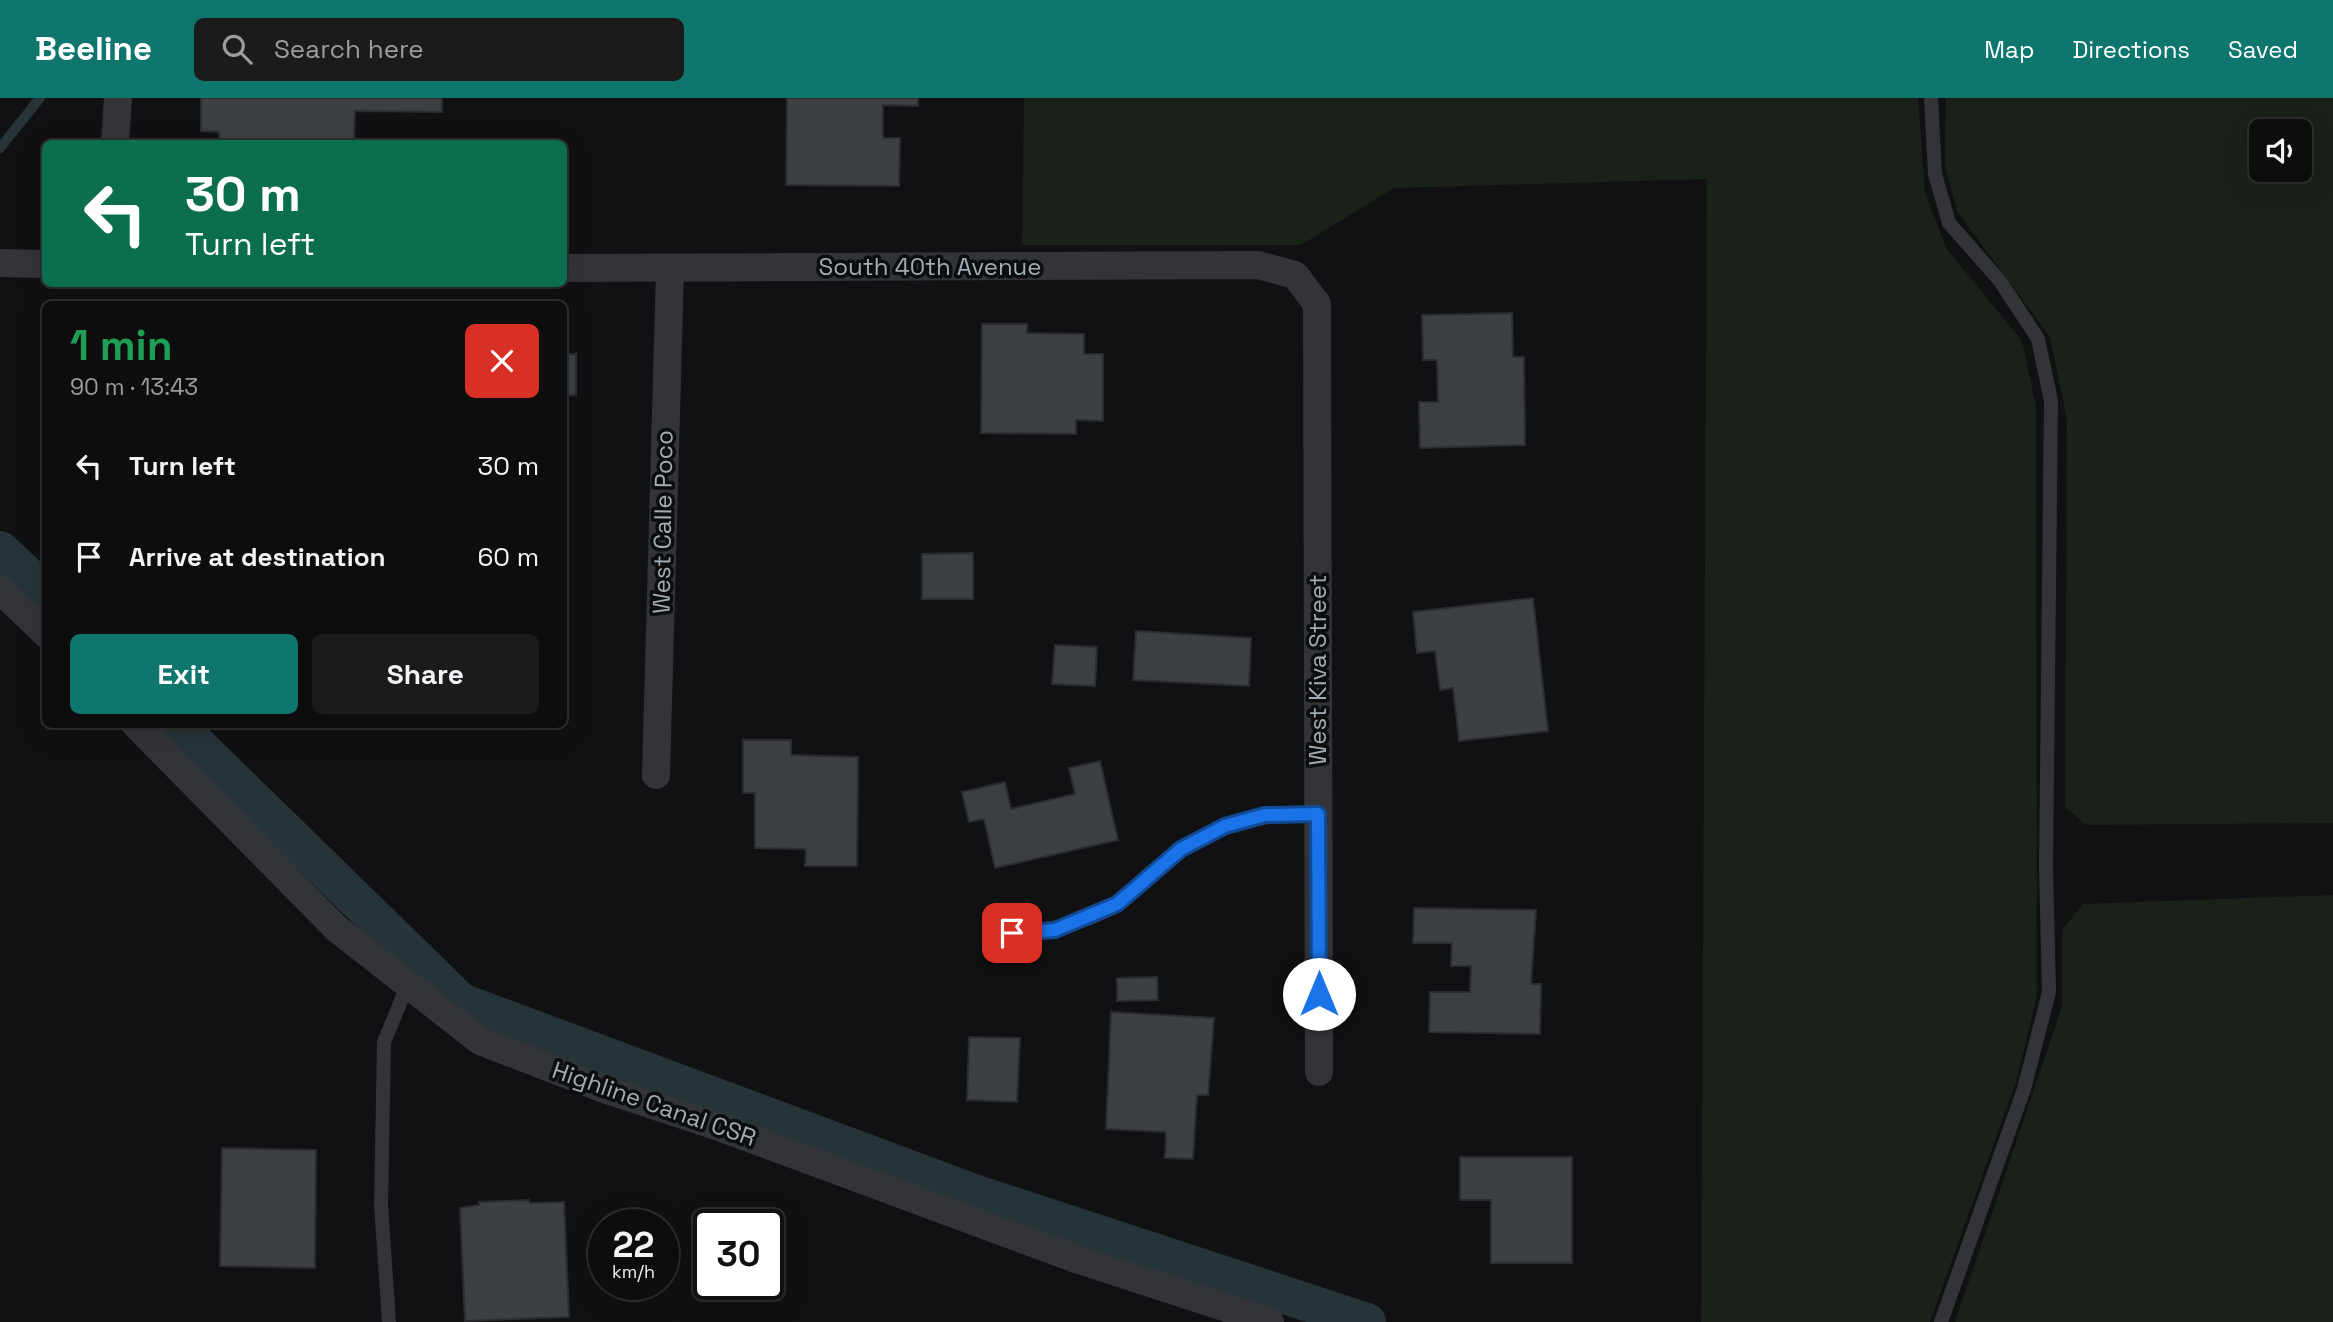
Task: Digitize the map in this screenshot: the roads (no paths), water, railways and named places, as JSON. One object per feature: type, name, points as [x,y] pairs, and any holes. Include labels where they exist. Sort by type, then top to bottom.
[{"type":"street","points":[[115,140],[118,98]]},
{"type":"street","points":[[0,263],[42,264]]},
{"type":"street","name":"South 40th Avenue","points":[[567,268],[1258,265],[1295,275]]},
{"type":"street","name":"West Calle Poco","points":[[656,775],[670,269]]},
{"type":"street","name":"West Kiva Street","points":[[1295,275],[1317,304],[1319,1072]]},
{"type":"street","points":[[0,590],[42,630]]},
{"type":"street","name":"Highline Canal CSR","points":[[139,728],[337,929],[480,1041],[604,1089],[780,1148],[1076,1259],[1270,1322]]},
{"type":"lane","points":[[1931,98],[1935,174],[1950,222],[2000,281],[2038,339],[2052,401],[2046,867],[2049,992],[2024,1089],[1941,1322]]},
{"type":"lane","points":[[990,934],[1055,930],[1117,904],[1181,849],[1225,826],[1265,815],[1318,814]]},
{"type":"lane","points":[[389,1322],[382,1205],[384,1042],[408,984]]},
{"type":"waterway","points":[[0,148],[40,98]]},
{"type":"waterway","points":[[0,550],[42,589]]},
{"type":"waterway","points":[[180,728],[461,1002],[974,1193],[1367,1322]]}]
